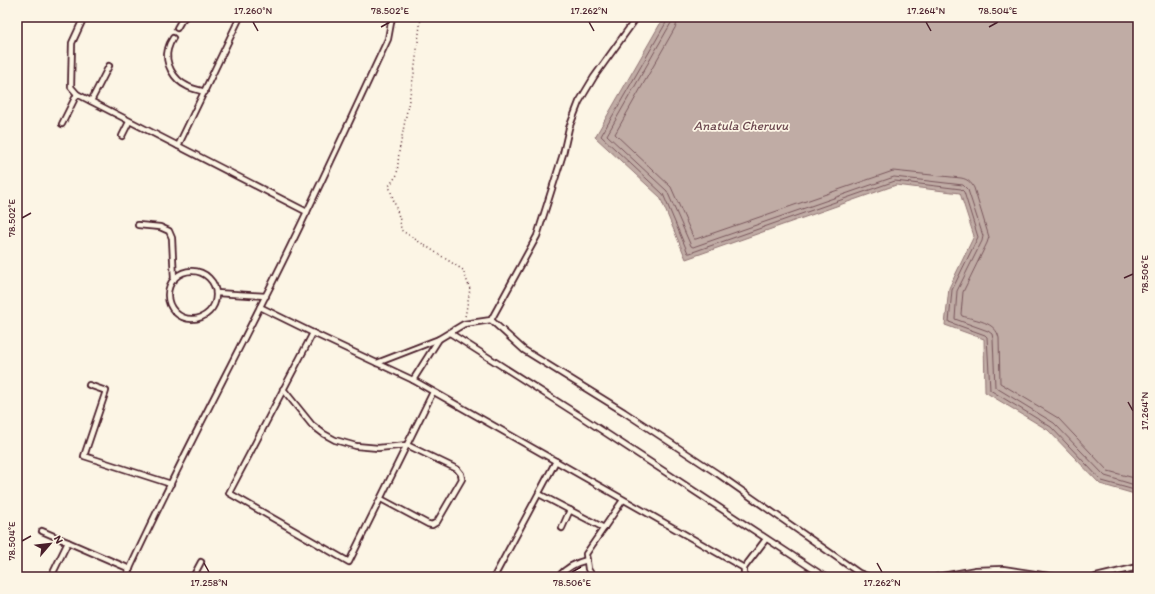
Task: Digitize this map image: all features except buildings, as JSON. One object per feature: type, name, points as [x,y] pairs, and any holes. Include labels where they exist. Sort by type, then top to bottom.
[{"type":"lane","points":[[84,17],[72,43],[71,87],[78,94],[307,212]]},
{"type":"lane","points":[[177,28],[185,17]]},
{"type":"lane","points":[[178,146],[240,17]]},
{"type":"lane","points":[[126,577],[307,212],[388,38],[392,17]]},
{"type":"lane","points":[[491,320],[537,236],[569,128],[579,102],[594,77],[636,17]]},
{"type":"lane","points":[[173,38],[168,50],[167,63],[172,72],[178,80],[186,86],[205,92]]},
{"type":"lane","points":[[91,102],[109,66]]},
{"type":"lane","points":[[62,124],[78,94]]},
{"type":"lane","points":[[122,136],[130,122]]},
{"type":"lane","points":[[138,225],[160,227],[169,231],[172,238],[174,280]]},
{"type":"lane","points":[[195,271],[203,273],[210,278],[214,285],[216,300],[213,307],[208,313],[201,317],[187,318],[180,315],[174,310],[170,303],[169,291],[174,280],[187,272],[195,271]]},
{"type":"lane","points":[[216,293],[266,296]]},
{"type":"lane","points":[[260,307],[413,380],[744,568]]},
{"type":"lane","points":[[377,363],[439,339],[464,324],[491,320]]},
{"type":"lane","points":[[491,320],[524,350],[624,412],[718,474],[864,577]]},
{"type":"lane","points":[[313,333],[229,493],[349,562],[434,392]]},
{"type":"lane","points":[[450,333],[580,416],[825,577]]},
{"type":"lane","points":[[413,380],[439,339]]},
{"type":"lane","points":[[89,385],[106,391],[84,456],[171,484]]},
{"type":"lane","points":[[283,390],[312,425],[335,440],[356,446],[378,448],[407,445],[457,469],[461,474],[462,479],[437,522],[432,525],[380,499]]},
{"type":"lane","points":[[494,577],[556,461]]},
{"type":"lane","points":[[539,494],[604,528]]},
{"type":"lane","points":[[594,577],[588,569],[586,554],[623,500]]},
{"type":"lane","points":[[562,528],[570,510]]},
{"type":"lane","points":[[42,531],[130,569]]},
{"type":"lane","points":[[744,577],[744,568],[766,539]]},
{"type":"lane","points":[[51,577],[68,542]]},
{"type":"lane","points":[[558,577],[573,564],[587,560]]},
{"type":"lane","points":[[193,577],[201,562]]},
{"type":"lane","points":[[1096,577],[1138,567]]},
{"type":"lane","points":[[937,577],[976,570],[1003,569],[1055,577]]},
{"type":"lane","points":[[859,573],[869,577]]},
{"type":"path","points":[[421,17],[414,74],[399,152],[397,175],[389,186],[400,220],[401,230],[463,270],[470,289],[464,324]]},
{"type":"water","name":"Anatula Cheruvu","points":[[664,17],[1138,17],[1138,495],[1100,484],[1048,430],[985,392],[984,339],[945,325],[949,288],[974,236],[960,193],[896,185],[686,259],[660,197],[595,137]]}]
